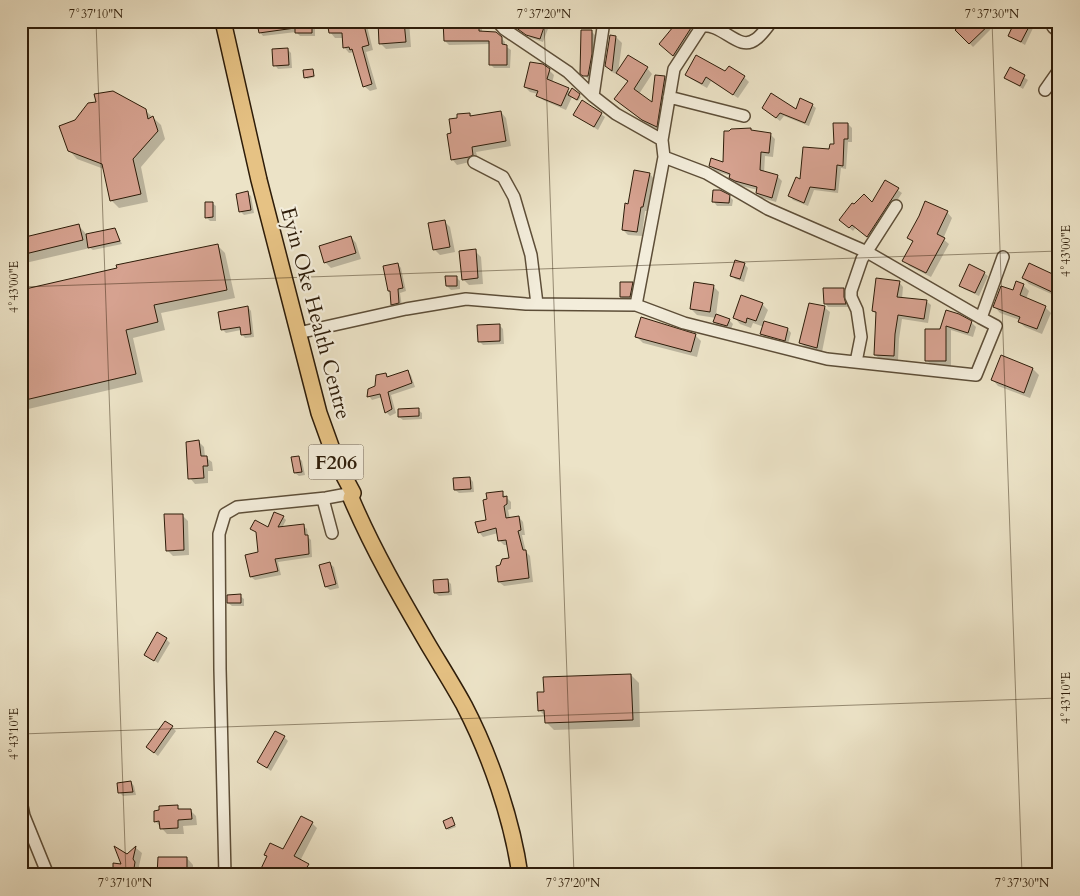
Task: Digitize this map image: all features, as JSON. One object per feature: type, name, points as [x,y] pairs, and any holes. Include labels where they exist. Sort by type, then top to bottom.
[{"type":"main road","name":"Eyin Oke Health Centre","points":[[222,21],[259,180],[319,413],[337,463],[353,494],[351,498],[368,536],[396,590],[464,705],[482,745],[502,800],[520,875]]},
{"type":"street","points":[[497,21],[504,29],[568,72],[593,96],[616,114],[662,140]]},
{"type":"street","points":[[593,96],[604,21]]},
{"type":"street","points":[[636,305],[664,157],[662,140],[674,69],[702,26],[715,26],[742,44],[748,44],[756,40],[772,21]]},
{"type":"street","points":[[1057,21],[1053,27],[1059,32]]},
{"type":"street","points":[[1045,90],[1059,70]]},
{"type":"street","points":[[669,97],[744,116]]},
{"type":"street","points":[[298,333],[406,309],[466,299],[537,304],[636,305],[684,322],[827,359],[976,375],[996,326],[867,252],[768,210],[706,173],[664,157]]},
{"type":"street","points":[[474,162],[503,176],[514,197],[531,255],[537,304]]},
{"type":"street","points":[[856,362],[860,332],[857,310],[851,291],[862,258],[896,206]]},
{"type":"street","points":[[981,318],[1003,257]]},
{"type":"street","points":[[225,875],[219,534],[225,514],[237,507],[353,494]]},
{"type":"street","points":[[326,498],[324,504],[332,533]]},
{"type":"street","points":[[21,801],[24,816],[48,875]]},
{"type":"building","points":[[312,21],[312,33],[295,33],[295,28],[259,33],[257,23]]},
{"type":"building","points":[[327,21],[363,21],[369,45],[362,47],[372,84],[363,87],[352,49],[350,50],[349,47],[343,48],[342,33],[329,33]]},
{"type":"building","points":[[378,21],[404,21],[406,42],[379,44]]},
{"type":"building","points":[[443,21],[479,21],[479,31],[496,32],[502,37],[502,44],[507,45],[507,65],[489,65],[489,41],[444,41]]},
{"type":"building","points":[[507,21],[535,21],[545,24],[540,39],[526,35]]},
{"type":"building","points":[[678,21],[690,21],[687,25],[691,28],[673,56],[659,44]]},
{"type":"building","points":[[965,21],[993,21],[969,44],[955,30]]},
{"type":"building","points":[[1015,21],[1032,21],[1021,42],[1008,36]]},
{"type":"building","points":[[581,30],[592,30],[592,54],[588,76],[580,74]]},
{"type":"building","points":[[610,35],[616,36],[612,71],[605,66]]},
{"type":"building","points":[[288,48],[289,65],[273,66],[272,49]]},
{"type":"building","points":[[628,55],[648,67],[634,89],[652,102],[655,75],[665,76],[657,127],[642,120],[614,99],[628,81],[616,73]]},
{"type":"building","points":[[696,55],[725,71],[729,66],[745,76],[733,95],[706,77],[702,84],[685,75]]},
{"type":"building","points":[[530,62],[543,64],[550,69],[547,79],[569,88],[561,106],[536,96],[538,91],[524,87]]},
{"type":"building","points":[[1010,67],[1025,75],[1020,86],[1004,78]]},
{"type":"building","points":[[313,69],[314,76],[304,78],[303,70]]},
{"type":"building","points":[[572,88],[580,94],[577,100],[568,95]]},
{"type":"building","points":[[113,91],[146,109],[148,119],[153,116],[158,131],[133,159],[141,194],[110,201],[102,164],[68,151],[59,126],[75,120],[88,103],[96,102],[94,94]]},
{"type":"building","points":[[771,93],[796,109],[800,98],[813,104],[805,123],[780,113],[776,118],[762,108]]},
{"type":"building","points":[[582,100],[602,113],[594,127],[573,115]]},
{"type":"building","points":[[501,111],[506,141],[472,147],[473,155],[451,160],[447,134],[451,133],[449,119],[457,118],[457,114],[470,113],[470,116]]},
{"type":"building","points":[[833,123],[848,123],[848,139],[844,139],[843,166],[837,165],[835,190],[810,187],[804,203],[788,196],[796,177],[800,179],[803,147],[829,149],[830,144],[834,144]]},
{"type":"building","points":[[751,128],[751,130],[771,133],[769,153],[761,152],[760,170],[778,175],[772,198],[756,193],[757,187],[735,181],[729,178],[730,174],[709,166],[711,158],[723,162],[724,131]]},
{"type":"building","points":[[634,170],[650,173],[637,232],[622,230],[625,203],[628,204]]},
{"type":"building","points":[[885,180],[899,188],[867,237],[852,225],[849,228],[839,220],[852,203],[854,204],[864,194],[872,202]]},
{"type":"building","points":[[713,190],[720,190],[730,195],[729,203],[712,202]]},
{"type":"building","points":[[248,191],[251,210],[239,212],[236,194]]},
{"type":"building","points":[[925,201],[948,211],[937,234],[945,238],[926,273],[902,261],[913,241],[907,238]]},
{"type":"building","points":[[205,202],[213,202],[213,217],[205,218]]},
{"type":"building","points":[[445,220],[450,247],[433,250],[428,223]]},
{"type":"building","points":[[79,224],[83,240],[21,255],[21,238]]},
{"type":"building","points":[[115,228],[120,241],[88,248],[86,234]]},
{"type":"building","points":[[351,236],[356,253],[324,263],[319,246]]},
{"type":"building","points":[[218,244],[227,290],[154,305],[158,322],[126,330],[136,374],[21,401],[21,290],[117,268],[116,265]]},
{"type":"building","points":[[476,249],[478,278],[462,280],[459,251]]},
{"type":"building","points":[[735,260],[745,263],[740,279],[730,276]]},
{"type":"building","points":[[398,263],[403,288],[398,289],[399,303],[391,305],[390,291],[388,291],[383,266]]},
{"type":"building","points":[[1029,263],[1059,277],[1052,292],[1022,278]]},
{"type":"building","points":[[969,264],[985,272],[975,293],[959,286]]},
{"type":"building","points":[[445,276],[457,276],[457,286],[446,286]]},
{"type":"building","points":[[876,278],[900,281],[897,297],[927,300],[924,319],[898,315],[894,356],[874,355],[876,312],[872,311]]},
{"type":"building","points":[[1016,281],[1024,284],[1020,295],[1046,306],[1037,329],[1018,322],[1020,317],[993,307],[1001,286],[1013,290]]},
{"type":"building","points":[[620,282],[633,282],[630,297],[620,297]]},
{"type":"building","points":[[694,282],[714,285],[710,312],[690,309]]},
{"type":"building","points":[[823,288],[844,288],[846,304],[824,304]]},
{"type":"building","points":[[741,295],[763,303],[756,321],[747,318],[746,323],[733,318]]},
{"type":"building","points":[[809,303],[825,306],[817,348],[799,343]]},
{"type":"building","points":[[248,306],[251,334],[241,335],[240,327],[221,330],[218,312]]},
{"type":"building","points":[[946,310],[972,321],[968,333],[946,326],[946,361],[925,361],[925,329],[940,329]]},
{"type":"building","points":[[716,314],[730,319],[727,326],[713,322]]},
{"type":"building","points":[[641,317],[696,334],[691,352],[635,337]]},
{"type":"building","points":[[764,321],[788,328],[785,341],[760,334]]},
{"type":"building","points":[[500,324],[500,341],[478,342],[477,325]]},
{"type":"building","points":[[1001,355],[1033,368],[1024,393],[991,380]]},
{"type":"building","points":[[408,370],[412,383],[388,392],[392,409],[385,413],[380,394],[367,397],[368,389],[375,386],[376,375],[386,373],[387,377]]},
{"type":"building","points":[[419,408],[419,416],[398,417],[398,409]]},
{"type":"building","points":[[199,440],[201,456],[207,456],[208,466],[203,466],[204,478],[188,479],[186,442]]},
{"type":"building","points":[[299,456],[302,472],[294,473],[291,457]]},
{"type":"building","points":[[470,477],[471,489],[454,490],[453,478]]},
{"type":"building","points":[[503,491],[503,497],[507,496],[507,504],[504,506],[506,518],[519,516],[521,530],[518,531],[523,550],[526,550],[529,578],[498,582],[496,566],[500,565],[502,559],[509,558],[506,540],[498,541],[496,528],[478,533],[475,522],[486,520],[483,500],[487,499],[486,493]]},
{"type":"building","points":[[274,512],[284,516],[278,527],[304,524],[305,535],[308,535],[309,554],[275,559],[278,571],[250,577],[245,555],[258,552],[256,532],[250,529],[255,520],[268,527]]},
{"type":"building","points":[[164,514],[183,514],[184,550],[166,551]]},
{"type":"building","points":[[330,562],[336,584],[325,587],[319,565]]},
{"type":"building","points":[[448,579],[449,592],[434,593],[433,580]]},
{"type":"building","points":[[241,594],[241,603],[227,603],[227,595]]},
{"type":"building","points":[[157,632],[167,638],[154,661],[144,655]]},
{"type":"building","points":[[631,674],[633,720],[545,723],[544,710],[538,711],[537,692],[544,692],[543,677]]},
{"type":"building","points":[[165,721],[173,726],[154,753],[146,747]]},
{"type":"building","points":[[275,731],[285,736],[267,768],[257,762]]},
{"type":"building","points":[[131,781],[133,792],[118,793],[117,783]]},
{"type":"building","points":[[178,805],[178,809],[191,809],[192,819],[178,820],[178,828],[160,829],[159,821],[154,822],[154,811],[159,810],[159,806]]},
{"type":"building","points":[[301,816],[313,822],[294,856],[309,864],[304,872],[297,869],[294,875],[258,875],[267,856],[264,855],[270,843],[283,849]]},
{"type":"building","points":[[452,817],[455,825],[446,829],[443,821]]},
{"type":"building","points":[[114,846],[127,854],[136,846],[133,859],[135,862],[133,875],[129,872],[113,872],[113,863],[121,864]]},
{"type":"building","points":[[158,857],[187,857],[187,875],[157,875]]}]
